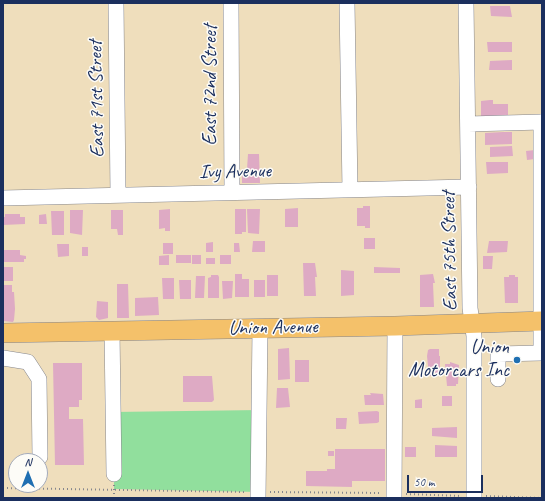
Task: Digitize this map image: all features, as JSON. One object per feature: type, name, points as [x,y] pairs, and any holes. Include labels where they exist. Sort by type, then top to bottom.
[{"type":"main road","name":"Union Avenue","points":[[3,333],[395,326],[541,321]]},
{"type":"street","name":"East 71st Street","points":[[116,3],[118,195]]},
{"type":"street","name":"East 72nd Street","points":[[231,3],[232,192]]},
{"type":"street","points":[[347,3],[350,190]]},
{"type":"street","name":"East 75th Street","points":[[466,3],[470,308],[474,336],[474,497]]},
{"type":"street","points":[[468,124],[541,122],[541,353],[498,354],[498,379]]},
{"type":"street","name":"Ivy Avenue","points":[[3,198],[469,187]]},
{"type":"street","points":[[394,495],[395,326]]},
{"type":"street","points":[[259,494],[260,328]]},
{"type":"street","points":[[112,331],[114,474]]},
{"type":"street","points":[[3,358],[28,362],[39,379],[40,453]]},
{"type":"path","points":[[3,488],[259,494],[542,498]]},
{"type":"green space","points":[[260,410],[258,492],[114,489],[113,412]]},
{"type":"building","points":[[490,6],[510,6],[512,17],[491,16]]},
{"type":"building","points":[[487,42],[512,42],[512,52],[488,52]]},
{"type":"building","points":[[512,60],[512,70],[489,70],[490,61]]},
{"type":"building","points":[[493,100],[493,104],[508,104],[508,116],[481,116],[481,101]]},
{"type":"building","points":[[512,132],[512,144],[485,145],[485,133]]},
{"type":"building","points":[[512,146],[513,156],[490,157],[490,147]]},
{"type":"building","points":[[535,150],[535,159],[527,160],[526,151]]},
{"type":"building","points":[[248,154],[259,154],[260,183],[242,183],[242,169],[247,169]]},
{"type":"building","points":[[486,162],[508,162],[508,173],[487,174]]},
{"type":"building","points":[[363,206],[370,206],[370,228],[365,228],[365,226],[357,226],[357,208],[363,208]]},
{"type":"building","points":[[298,208],[298,227],[285,227],[285,209]]},
{"type":"building","points":[[170,209],[170,231],[165,231],[165,228],[159,229],[159,210]]},
{"type":"building","points":[[235,209],[246,209],[246,232],[242,232],[242,234],[235,234]]},
{"type":"building","points":[[247,209],[260,209],[259,234],[248,233]]},
{"type":"building","points":[[70,210],[83,210],[82,235],[70,233]]},
{"type":"building","points":[[111,210],[123,210],[123,235],[118,235],[117,229],[111,229]]},
{"type":"building","points":[[51,211],[64,211],[64,235],[52,235]]},
{"type":"building","points":[[5,214],[20,214],[20,217],[25,217],[25,224],[3,225],[3,217],[5,217]]},
{"type":"building","points":[[46,214],[47,224],[39,224],[39,215]]},
{"type":"building","points":[[364,238],[375,238],[375,249],[364,249]]},
{"type":"building","points":[[253,241],[265,241],[265,252],[252,252]]},
{"type":"building","points":[[489,241],[508,241],[507,252],[487,253]]},
{"type":"building","points":[[213,242],[213,252],[206,252],[206,243]]},
{"type":"building","points":[[163,243],[173,243],[173,254],[163,254]]},
{"type":"building","points":[[234,243],[239,243],[240,252],[234,252]]},
{"type":"building","points":[[57,244],[69,244],[69,256],[58,257]]},
{"type":"building","points":[[82,247],[88,247],[88,256],[82,256]]},
{"type":"building","points":[[3,250],[20,250],[20,255],[26,256],[26,259],[24,259],[24,262],[3,262]]},
{"type":"building","points":[[169,255],[169,265],[159,265],[159,256]]},
{"type":"building","points":[[176,255],[191,255],[191,263],[176,263]]},
{"type":"building","points":[[192,255],[201,255],[201,264],[192,264]]},
{"type":"building","points":[[220,255],[231,255],[231,264],[220,264]]},
{"type":"building","points":[[483,256],[493,256],[492,269],[483,269]]},
{"type":"building","points":[[206,258],[215,258],[215,264],[206,264]]},
{"type":"building","points":[[303,263],[315,263],[317,277],[315,277],[316,296],[304,296]]},
{"type":"building","points":[[3,267],[13,267],[13,281],[3,281]]},
{"type":"building","points":[[374,267],[400,268],[400,273],[374,273]]},
{"type":"building","points":[[341,270],[354,271],[354,295],[341,296]]},
{"type":"building","points":[[235,274],[242,274],[242,279],[249,279],[249,297],[235,297]]},
{"type":"building","points":[[433,274],[435,283],[433,283],[434,307],[420,307],[420,275]]},
{"type":"building","points":[[211,275],[218,275],[219,277],[219,298],[208,298],[208,278],[211,277]]},
{"type":"building","points":[[267,275],[278,275],[278,296],[267,296]]},
{"type":"building","points":[[509,275],[515,275],[515,277],[518,277],[518,303],[505,303],[504,277],[509,277]]},
{"type":"building","points":[[196,276],[205,276],[204,298],[195,298]]},
{"type":"building","points":[[162,278],[174,278],[174,299],[163,299]]},
{"type":"building","points":[[179,280],[191,280],[191,299],[180,299]]},
{"type":"building","points":[[254,280],[265,280],[265,297],[254,297]]},
{"type":"building","points":[[222,281],[233,281],[232,298],[223,299]]},
{"type":"building","points":[[117,284],[128,284],[129,318],[117,318]]},
{"type":"building","points":[[3,285],[12,285],[12,292],[14,292],[15,309],[13,322],[3,321]]},
{"type":"building","points":[[158,297],[159,315],[135,316],[135,298]]},
{"type":"building","points":[[97,301],[108,302],[108,318],[99,320],[96,317]]},
{"type":"building","points":[[289,348],[290,379],[278,380],[278,349]]},
{"type":"building","points":[[439,349],[440,376],[429,376],[427,356],[428,350]]},
{"type":"building","points":[[295,360],[309,360],[309,382],[295,382]]},
{"type":"building","points":[[450,362],[459,365],[458,384],[456,384],[456,386],[447,386],[445,364],[450,364]]},
{"type":"building","points":[[53,363],[82,363],[82,400],[79,400],[79,407],[69,407],[69,419],[83,419],[84,465],[55,465]]},
{"type":"building","points":[[183,376],[212,376],[214,400],[212,402],[183,402]]},
{"type":"building","points":[[277,388],[288,388],[290,407],[276,408]]},
{"type":"building","points":[[370,393],[383,394],[384,405],[365,405],[364,395],[371,395]]},
{"type":"building","points":[[442,396],[452,396],[452,406],[442,406]]},
{"type":"building","points":[[422,399],[422,408],[415,408],[415,400]]},
{"type":"building","points":[[358,412],[379,412],[379,422],[359,424]]},
{"type":"building","points":[[336,418],[347,418],[346,429],[336,429]]},
{"type":"building","points":[[457,427],[457,438],[432,436],[432,428]]},
{"type":"building","points":[[435,445],[457,446],[457,457],[435,457]]},
{"type":"building","points":[[405,447],[416,447],[416,457],[405,457]]},
{"type":"building","points":[[335,449],[385,449],[385,481],[352,481],[352,487],[306,486],[306,471],[327,471],[327,469],[335,469]]},
{"type":"building","points":[[328,451],[334,451],[334,456],[328,456]]},
{"type":"place","name":"Union Motorcars Inc","points":[[517,360]]}]
